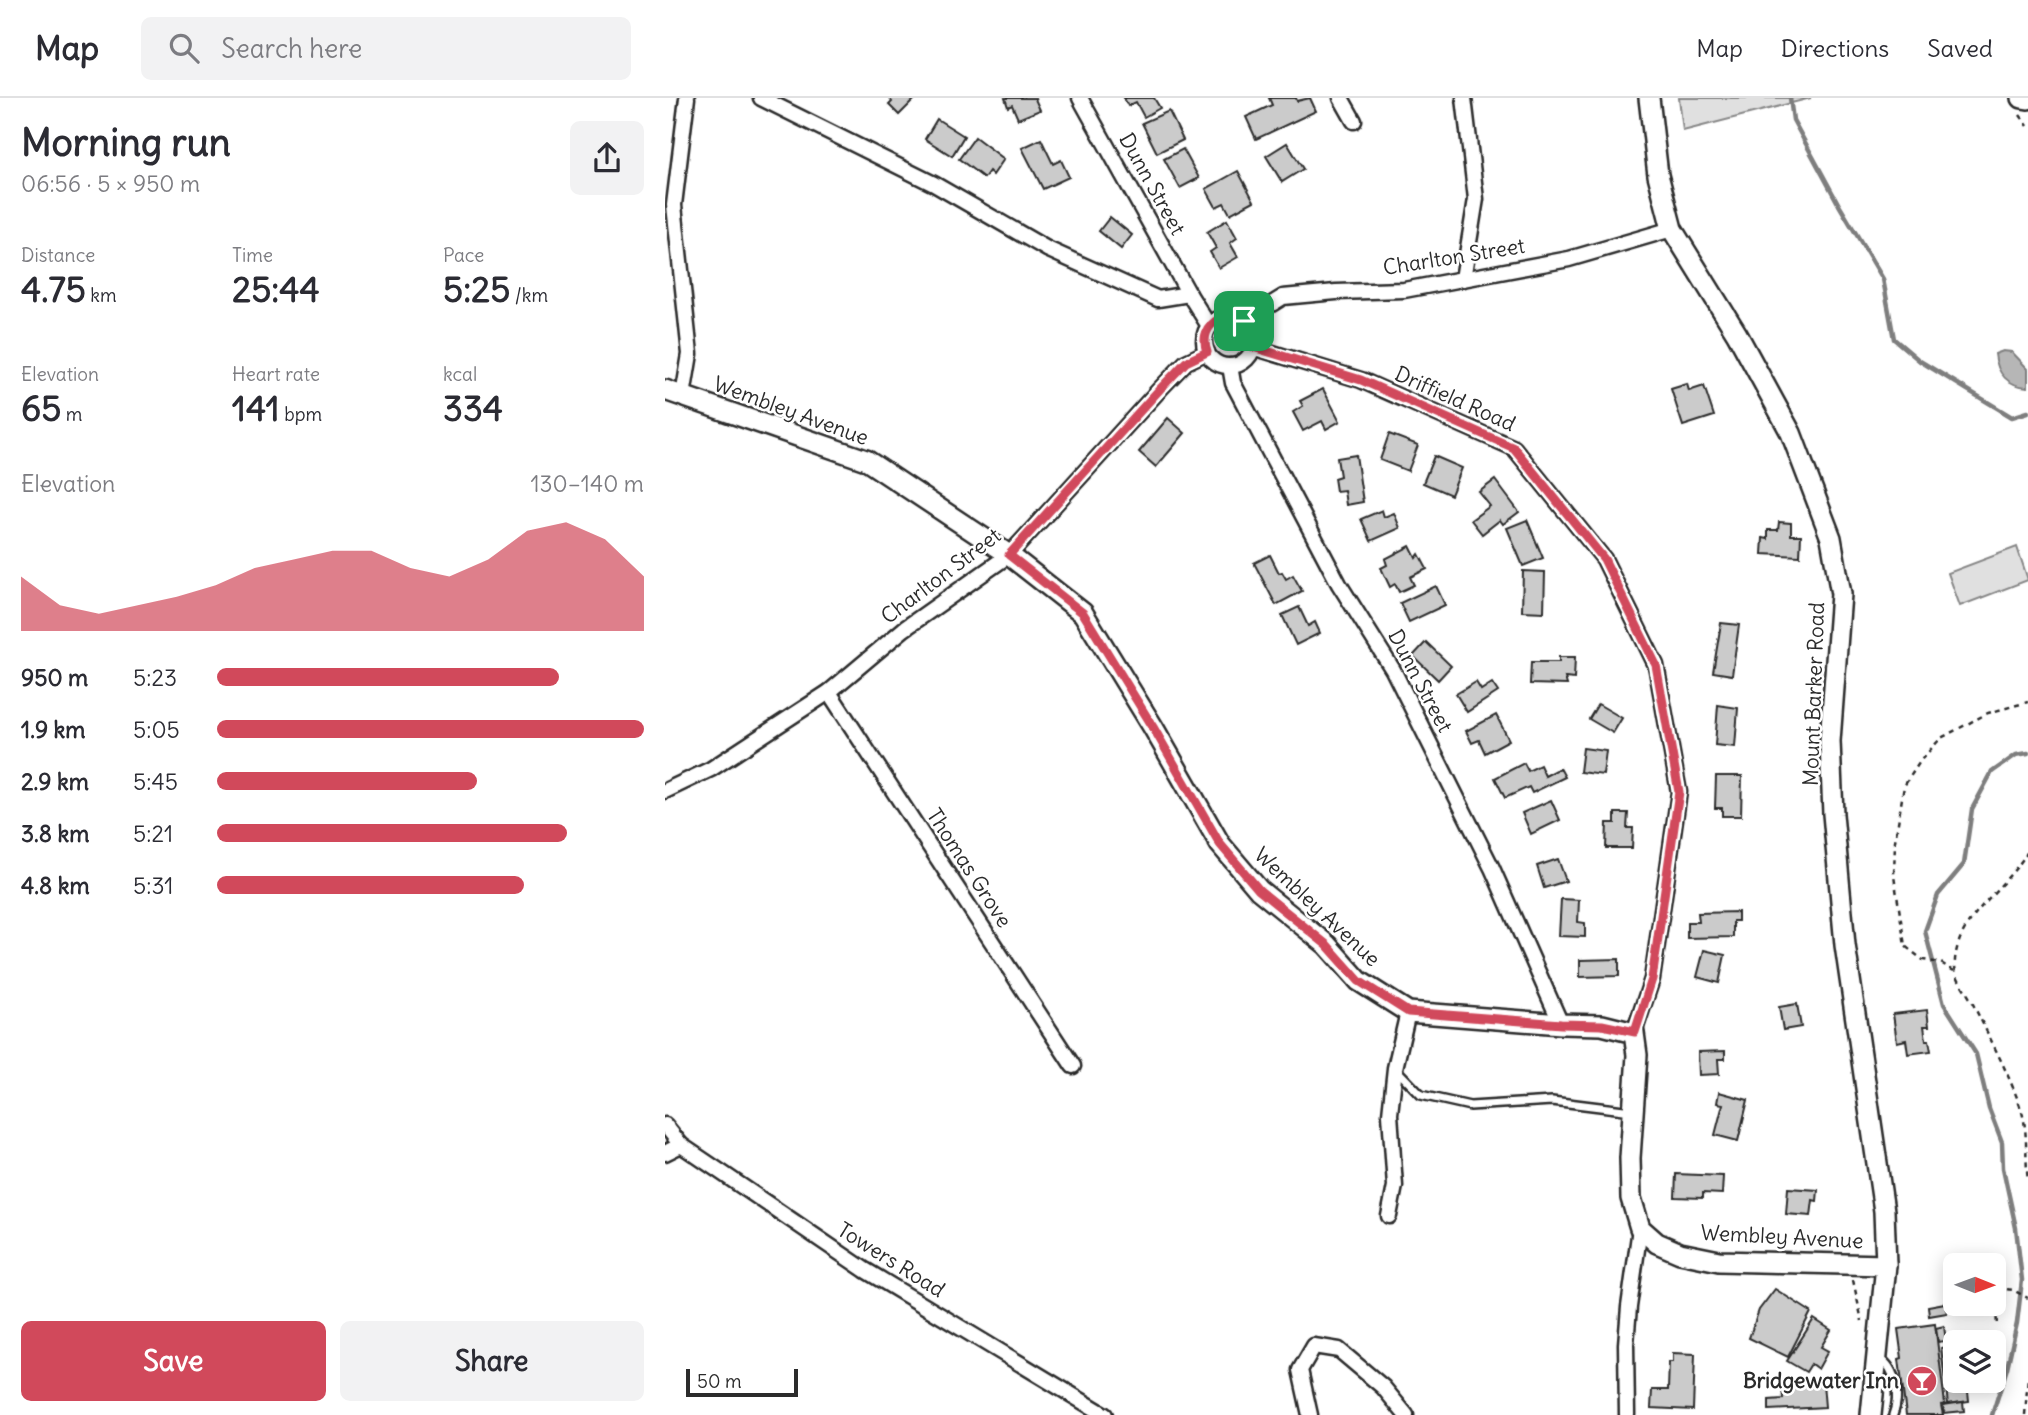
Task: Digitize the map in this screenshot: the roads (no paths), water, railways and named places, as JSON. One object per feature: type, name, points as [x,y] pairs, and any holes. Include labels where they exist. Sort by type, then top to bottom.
[{"type":"street","points":[[674,393],[689,354],[674,205],[687,98]]},
{"type":"street","points":[[761,98],[934,184],[1059,254],[1158,299],[1189,295]]},
{"type":"street","name":"Dunn Street","points":[[1080,98],[1189,295],[1209,326]]},
{"type":"street","points":[[1341,98],[1353,121]]},
{"type":"street","points":[[1463,279],[1476,199],[1464,98]]},
{"type":"street","name":"Mount Barker Road","points":[[1649,98],[1658,175],[1672,229],[1737,334],[1791,433],[1831,538],[1841,594],[1830,741],[1833,814],[1845,945],[1885,1211],[1886,1265],[1871,1415]]},
{"type":"street","points":[[2022,98],[2028,99]]},
{"type":"street","name":"Charlton Street","points":[[1244,321],[1283,297],[1404,290],[1569,259],[1672,229]]},
{"type":"street","points":[[1226,316],[1244,321],[1251,328],[1253,347],[1245,360],[1230,366],[1217,362],[1207,352],[1205,339],[1209,326],[1226,316]]},
{"type":"street","name":"Driffield Road","points":[[1253,347],[1361,380],[1514,448],[1604,559],[1656,665],[1679,792],[1652,979],[1635,1032]]},
{"type":"street","name":"Charlton Street","points":[[665,791],[712,769],[829,692],[904,629],[1009,555],[1186,362],[1207,352]]},
{"type":"street","name":"Dunn Street","points":[[1230,366],[1233,383],[1339,584],[1393,670],[1492,868],[1561,1024]]},
{"type":"street","name":"Wembley Avenue","points":[[674,393],[866,460],[1009,555],[1083,613],[1220,844],[1259,890],[1327,945],[1359,981],[1408,1012],[1602,1025],[1635,1032]]},
{"type":"street","name":"Thomas Grove","points":[[829,692],[1073,1066]]},
{"type":"street","points":[[1389,1216],[1395,1186],[1389,1114],[1395,1068],[1408,1012]]},
{"type":"street","points":[[1627,1415],[1626,1344],[1640,1228],[1630,1198],[1637,1055],[1635,1032]]},
{"type":"street","name":"Towers Road","points":[[665,1125],[681,1146],[865,1270],[1099,1413]]},
{"type":"street","points":[[665,1153],[681,1146]]},
{"type":"street","name":"Wembley Avenue","points":[[1640,1228],[1657,1243],[1680,1253],[1719,1261],[1886,1265]]},
{"type":"street","points":[[1310,1415],[1300,1370],[1314,1346],[1339,1350],[1383,1387],[1406,1415]]},
{"type":"lane","points":[[1395,1068],[1421,1095],[1470,1106],[1552,1101],[1633,1111]]},
{"type":"lane","points":[[1878,1358],[1892,1370],[1896,1398],[1893,1415]]},
{"type":"waterway","points":[[1790,98],[1793,120],[1883,279],[1894,339],[1920,361],[2012,417],[2028,412]]},
{"type":"waterway","points":[[1992,1415],[2007,1368],[2017,1323],[2022,1280],[2016,1228],[2003,1168],[2002,1142],[1989,1108],[1976,1054],[1944,1004],[1925,931],[1938,895],[1964,864],[1972,809],[1992,772],[2016,755],[2028,753]]},
{"type":"place","name":"Bridgewater Inn","points":[[1922,1381]]}]
